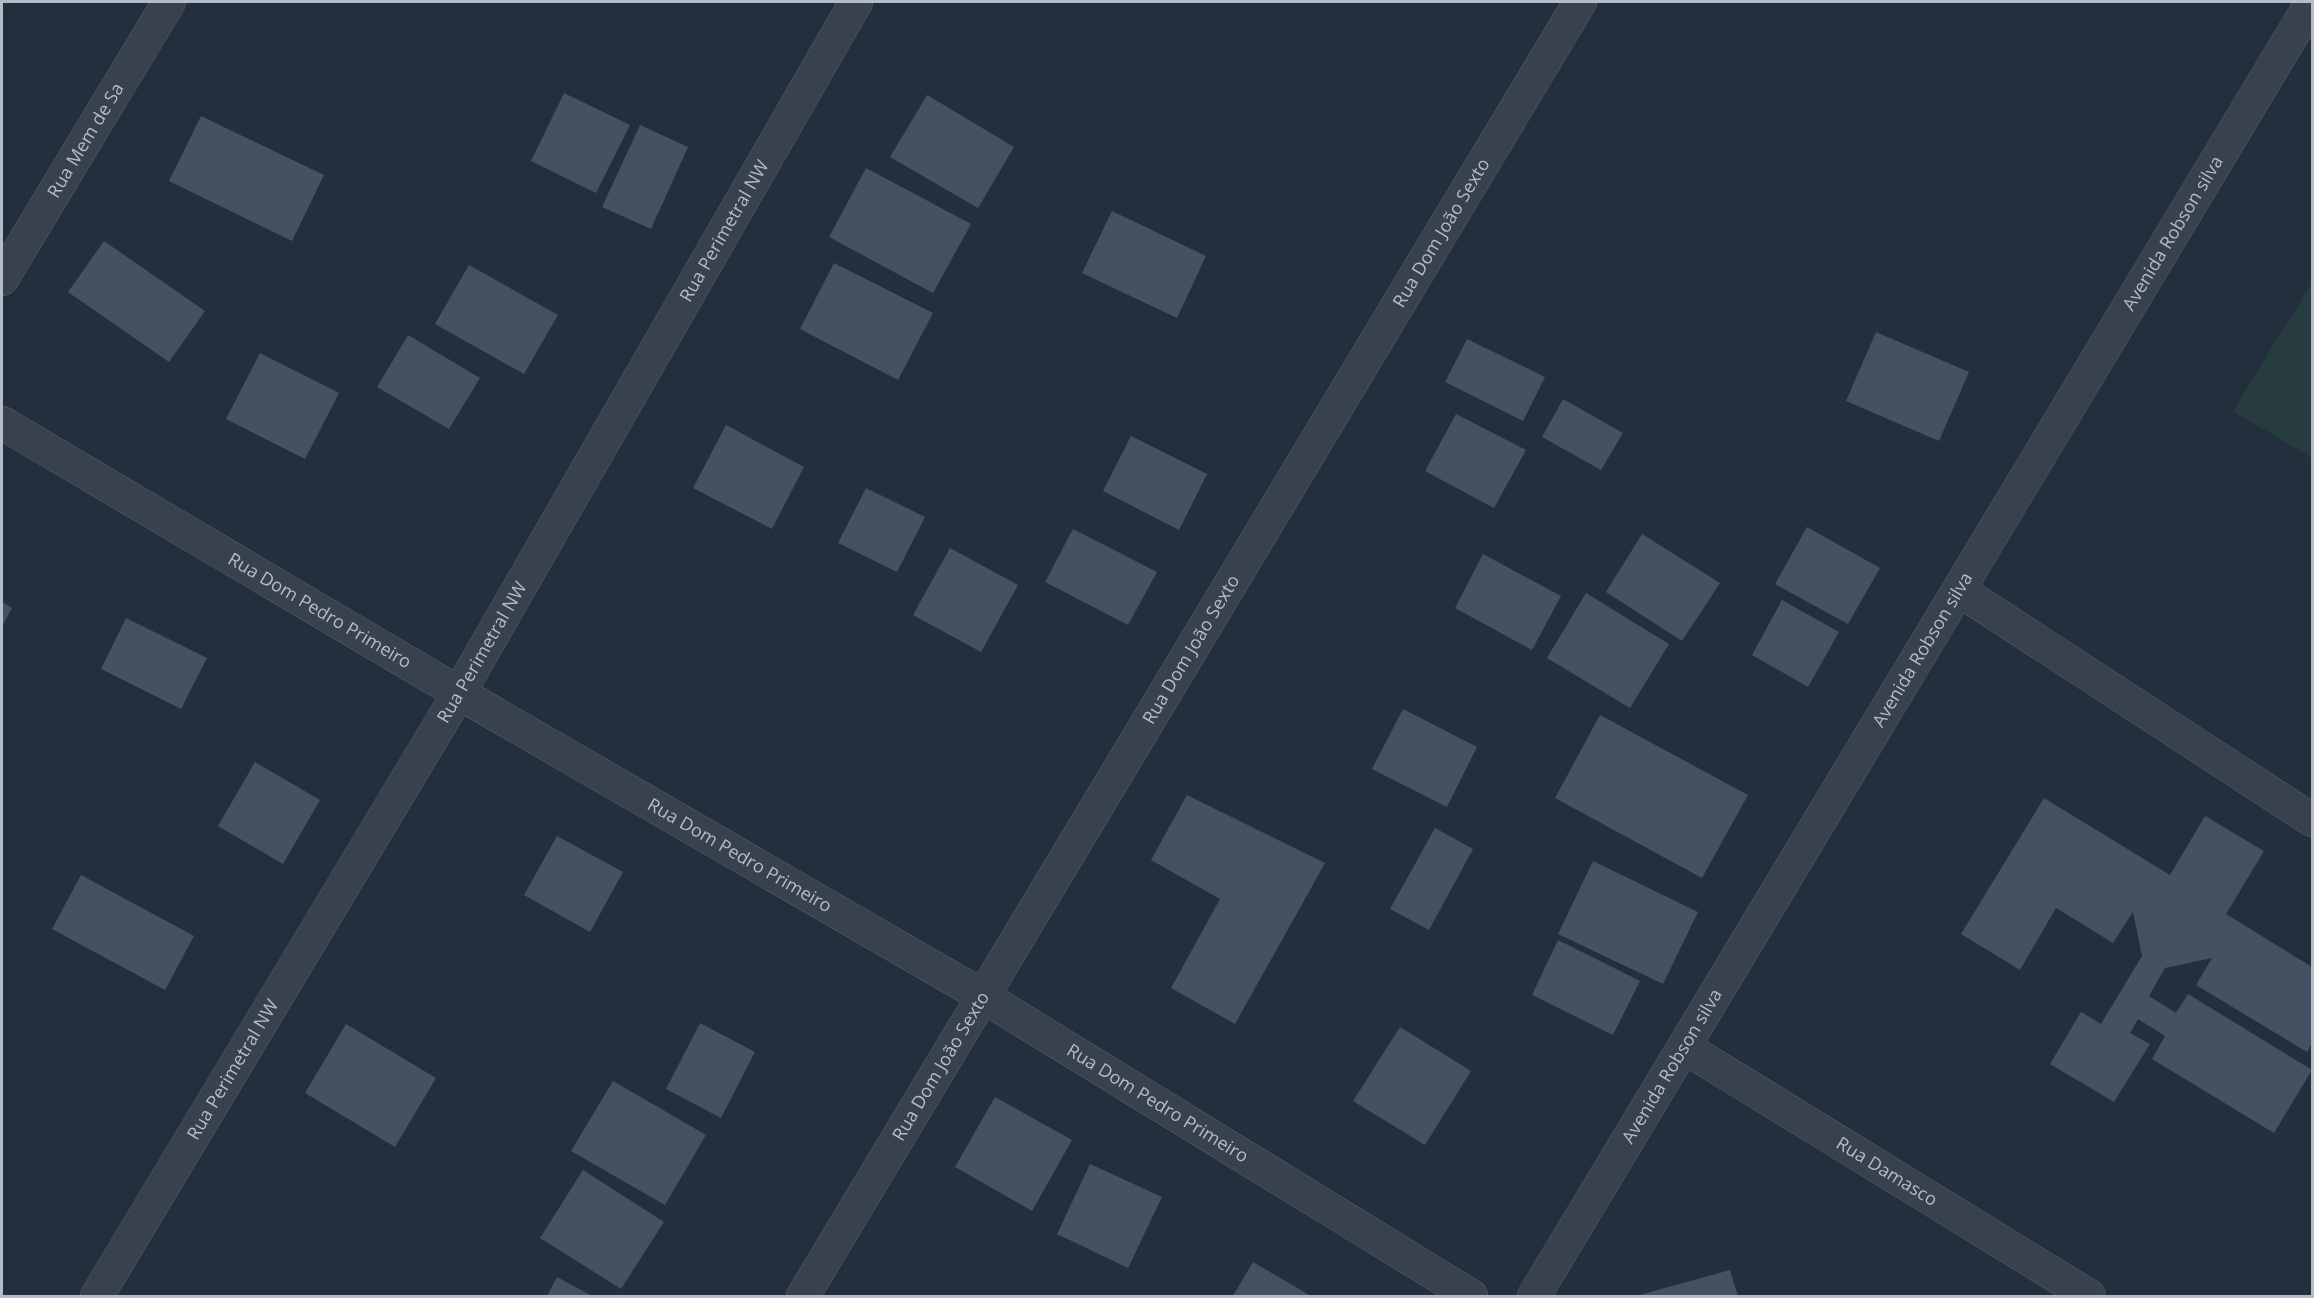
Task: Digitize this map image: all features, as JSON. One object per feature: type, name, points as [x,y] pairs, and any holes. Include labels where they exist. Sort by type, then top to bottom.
[{"type":"street","name":"Rua Mem de Sa","points":[[2,279],[170,2]]},
{"type":"street","name":"Rua Perimetral NW","points":[[97,1296],[459,693],[856,2]]},
{"type":"street","name":"Rua Dom João Sexto","points":[[803,1296],[981,995],[1580,2]]},
{"type":"street","name":"Avenida Robson silva","points":[[1534,1296],[2312,2]]},
{"type":"street","name":"Rua Dom Pedro Primeiro","points":[[2,423],[459,693],[981,995],[1471,1296]]},
{"type":"street","points":[[1959,590],[2313,820]]},
{"type":"street","name":"Rua Damasco","points":[[1684,1047],[2089,1296]]},
{"type":"green space","points":[[2312,282],[2312,458],[2233,411]]},
{"type":"building","points":[[564,93],[630,125],[596,193],[531,161]]},
{"type":"building","points":[[927,95],[1014,147],[978,208],[890,157]]},
{"type":"building","points":[[201,116],[324,175],[292,241],[169,181]]},
{"type":"building","points":[[640,125],[688,147],[651,229],[602,207]]},
{"type":"building","points":[[866,168],[971,224],[933,293],[829,237]]},
{"type":"building","points":[[1112,211],[1206,256],[1177,318],[1082,273]]},
{"type":"building","points":[[104,241],[205,311],[169,362],[68,292]]},
{"type":"building","points":[[834,263],[933,313],[898,380],[800,329]]},
{"type":"building","points":[[469,265],[558,315],[524,374],[435,324]]},
{"type":"building","points":[[1876,332],[1969,372],[1939,441],[1846,401]]},
{"type":"building","points":[[408,335],[480,378],[449,429],[377,387]]},
{"type":"building","points":[[1467,339],[1545,377],[1523,421],[1445,382]]},
{"type":"building","points":[[260,353],[339,393],[305,459],[226,419]]},
{"type":"building","points":[[1563,399],[1623,433],[1601,470],[1542,437]]},
{"type":"building","points":[[1456,414],[1526,450],[1494,508],[1425,471]]},
{"type":"building","points":[[726,425],[804,467],[772,529],[693,488]]},
{"type":"building","points":[[1131,436],[1207,474],[1179,530],[1103,491]]},
{"type":"building","points":[[866,488],[925,517],[897,572],[838,543]]},
{"type":"building","points":[[1807,527],[1880,568],[1848,624],[1775,584]]},
{"type":"building","points":[[1073,529],[1157,572],[1128,625],[1045,582]]},
{"type":"building","points":[[1642,534],[1720,583],[1682,641],[1606,592]]},
{"type":"building","points":[[950,548],[1018,585],[981,652],[913,615]]},
{"type":"building","points":[[1483,554],[1561,596],[1532,650],[1455,608]]},
{"type":"building","points":[[1586,593],[1669,644],[1630,708],[1547,658]]},
{"type":"building","points":[[1782,600],[1839,632],[1808,687],[1752,655]]},
{"type":"building","points":[[2,602],[12,608],[2,626]]},
{"type":"building","points":[[126,618],[207,658],[181,709],[101,669]]},
{"type":"building","points":[[1403,709],[1477,747],[1447,807],[1372,769]]},
{"type":"building","points":[[1600,715],[1748,795],[1702,878],[1555,798]]},
{"type":"building","points":[[255,762],[320,800],[283,864],[218,826]]},
{"type":"building","points":[[1187,795],[1325,863],[1235,1024],[1171,988],[1220,899],[1151,860]]},
{"type":"building","points":[[2044,798],[2170,875],[2205,816],[2264,851],[2226,914],[2312,967],[2312,1043],[2307,1052],[2196,985],[2212,958],[2165,968],[2149,996],[2176,1013],[2188,994],[2312,1070],[2274,1133],[2152,1059],[2165,1036],[2138,1019],[2130,1033],[2150,1044],[2114,1102],[2050,1064],[2081,1012],[2101,1024],[2142,956],[2133,912],[2113,943],[2056,908],[2020,970],[1961,934]]},
{"type":"building","points":[[1435,828],[1473,849],[1429,930],[1390,909]]},
{"type":"building","points":[[557,836],[623,872],[590,932],[524,895]]},
{"type":"building","points":[[1593,861],[1698,912],[1663,984],[1558,934]]},
{"type":"building","points":[[81,875],[194,936],[165,990],[52,929]]},
{"type":"building","points":[[1558,940],[1640,981],[1613,1035],[1532,995]]},
{"type":"building","points":[[700,1023],[755,1052],[721,1118],[666,1089]]},
{"type":"building","points":[[346,1024],[436,1078],[395,1147],[305,1093]]},
{"type":"building","points":[[1400,1027],[1471,1071],[1425,1145],[1353,1101]]},
{"type":"building","points":[[613,1081],[706,1135],[665,1205],[571,1151]]},
{"type":"building","points":[[995,1097],[1072,1140],[1032,1211],[955,1167]]},
{"type":"building","points":[[1090,1164],[1162,1197],[1128,1268],[1057,1234]]},
{"type":"building","points":[[583,1170],[664,1222],[621,1289],[540,1238]]},
{"type":"building","points":[[1253,1262],[1311,1296],[1233,1296]]},
{"type":"building","points":[[1730,1270],[1738,1296],[1636,1296]]},
{"type":"building","points":[[557,1277],[592,1296],[547,1296]]}]
